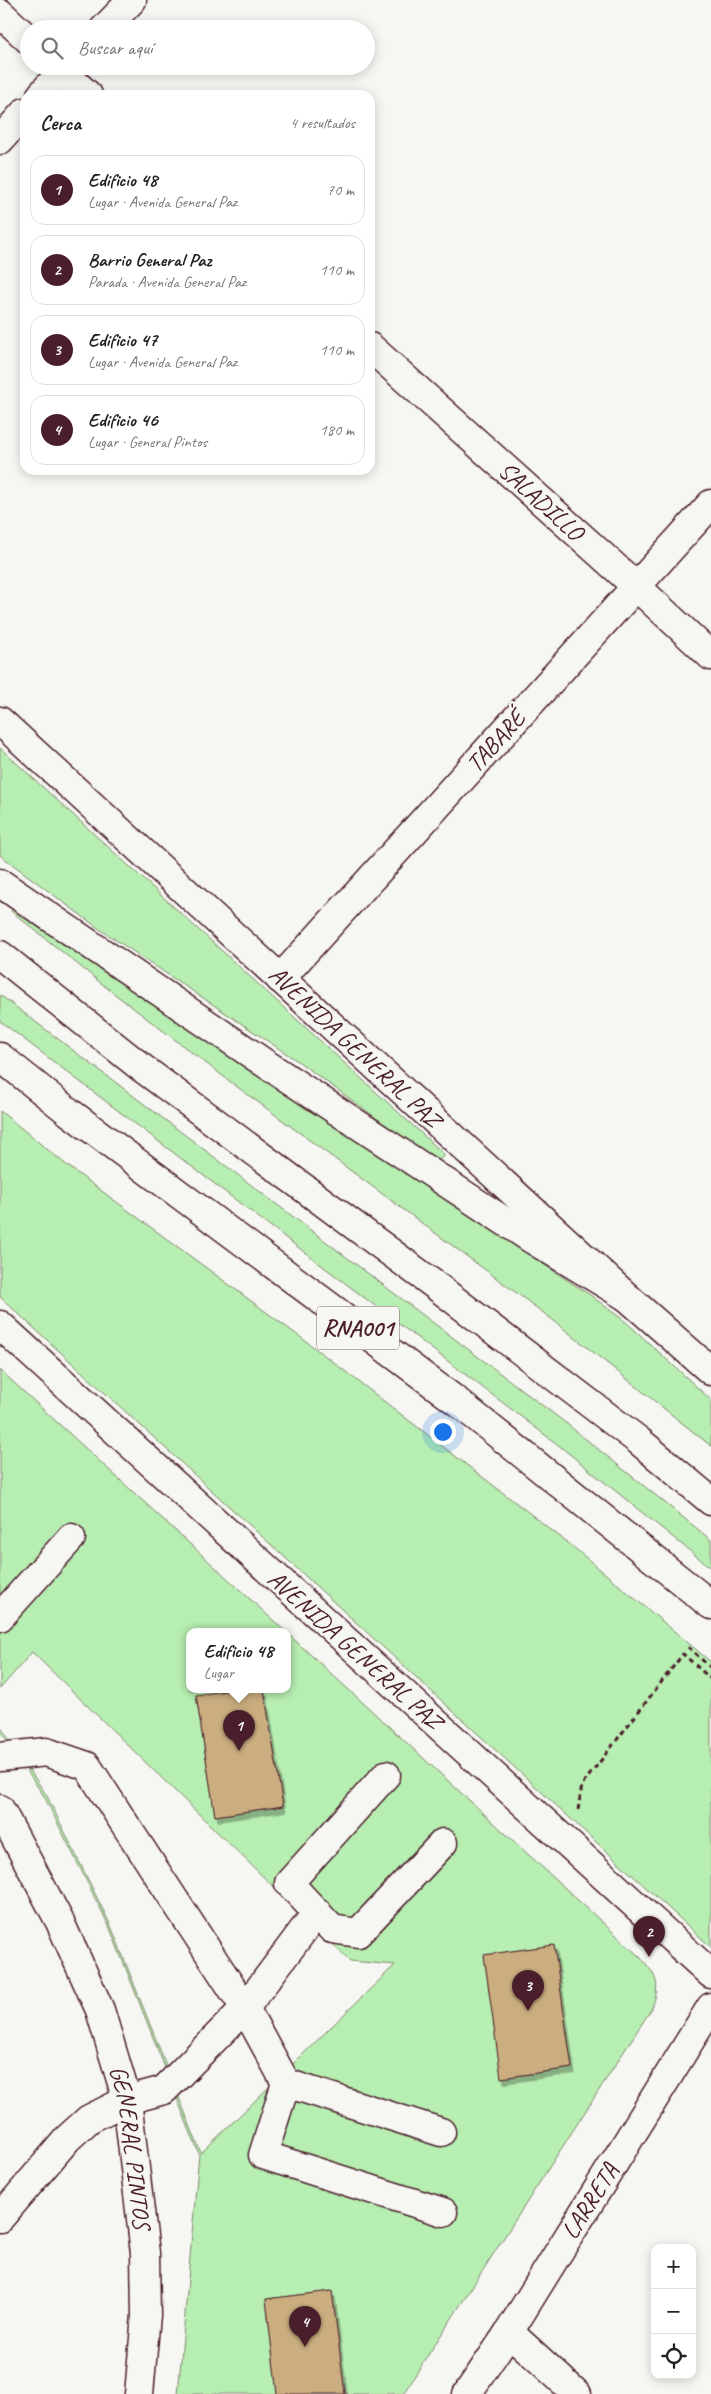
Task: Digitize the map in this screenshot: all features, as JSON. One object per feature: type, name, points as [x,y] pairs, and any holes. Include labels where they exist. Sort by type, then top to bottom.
[{"type":"main road","points":[[113,20],[132,0]]},
{"type":"main road","points":[[0,13],[20,32]]},
{"type":"main road","points":[[45,90],[57,75]]},
{"type":"main road","points":[[69,75],[83,90]]},
{"type":"main road","points":[[0,140],[20,118]]},
{"type":"main road","name":"SALADILLO","points":[[375,351],[636,586],[711,656]]},
{"type":"main road","name":"TABARÉ","points":[[280,979],[711,504]]},
{"type":"main road","name":"AVENIDA GENERAL PAZ","points":[[0,721],[627,1297],[711,1371]]},
{"type":"main road","points":[[0,883],[313,1095],[530,1238],[627,1297]]},
{"type":"main road","points":[[0,955],[142,1068],[440,1289],[615,1422],[711,1501]]},
{"type":"main road","name":"RNA001","points":[[0,1057],[76,1117],[459,1403],[711,1605]]},
{"type":"main road","name":"AVENIDA GENERAL PAZ","points":[[0,1325],[711,1974]]},
{"type":"main road","points":[[0,1616],[71,1538]]},
{"type":"main road","points":[[0,1757],[46,1752],[86,1766],[245,2008],[286,2083],[441,2132]]},
{"type":"main road","points":[[386,1775],[289,1884],[332,1929],[358,1933],[443,1843]]},
{"type":"main road","name":"GENERAL PINTOS","points":[[0,1809],[60,1922],[100,2010],[127,2100],[145,2253],[146,2315],[139,2394]]},
{"type":"main road","points":[[0,2218],[68,2138],[89,2119],[127,2100],[164,2090],[245,2008],[317,1912]]},
{"type":"main road","name":"LARRETA","points":[[467,2394],[509,2332],[711,2007]]},
{"type":"main road","points":[[286,2083],[263,2155],[443,2212]]},
{"type":"main road","points":[[509,2332],[577,2394]]},
{"type":"path","points":[[688,1647],[711,1668]]},
{"type":"path","points":[[577,1813],[582,1785],[683,1654],[711,1679]]},
{"type":"green space","points":[[0,748],[445,1155],[437,1162],[299,1062],[98,928],[0,855]]},
{"type":"green space","points":[[13,908],[235,1060],[590,1295],[626,1322],[711,1400],[711,1446],[549,1317],[116,995],[11,911]]},
{"type":"green space","points":[[0,995],[567,1424],[700,1531],[711,1540],[711,1568],[557,1444],[0,1021]]},
{"type":"green space","points":[[0,1111],[69,1167],[311,1345],[572,1546],[711,1662],[711,1947],[0,1297]]},
{"type":"green space","points":[[0,1370],[282,1628],[186,1628],[186,1693],[214,1693],[196,1696],[215,1816],[283,1806],[264,1693],[291,1693],[291,1637],[640,1957],[654,1975],[657,1986],[652,2008],[403,2394],[345,2394],[332,2291],[266,2299],[277,2394],[178,2394],[199,2154],[109,1926],[45,1798],[0,1730],[0,1726],[47,1796],[111,1926],[201,2153],[395,1965],[350,1961],[32,1652],[0,1689]],"holes":[[[554,1945],[572,2068],[502,2078],[484,1955]]]},
{"type":"building","points":[[211,1693],[264,1693],[283,1806],[215,1816],[196,1695]]},
{"type":"building","points":[[554,1945],[572,2068],[501,2078],[484,1955]]},
{"type":"building","points":[[332,2291],[345,2394],[277,2394],[266,2299]]},
{"type":"place","name":"Edificio 48","points":[[239,1751]]},
{"type":"place","name":"Barrio General Paz","points":[[649,1957]]},
{"type":"place","name":"Edificio 47","points":[[528,2011]]},
{"type":"place","name":"Edificio 46","points":[[305,2347]]}]
